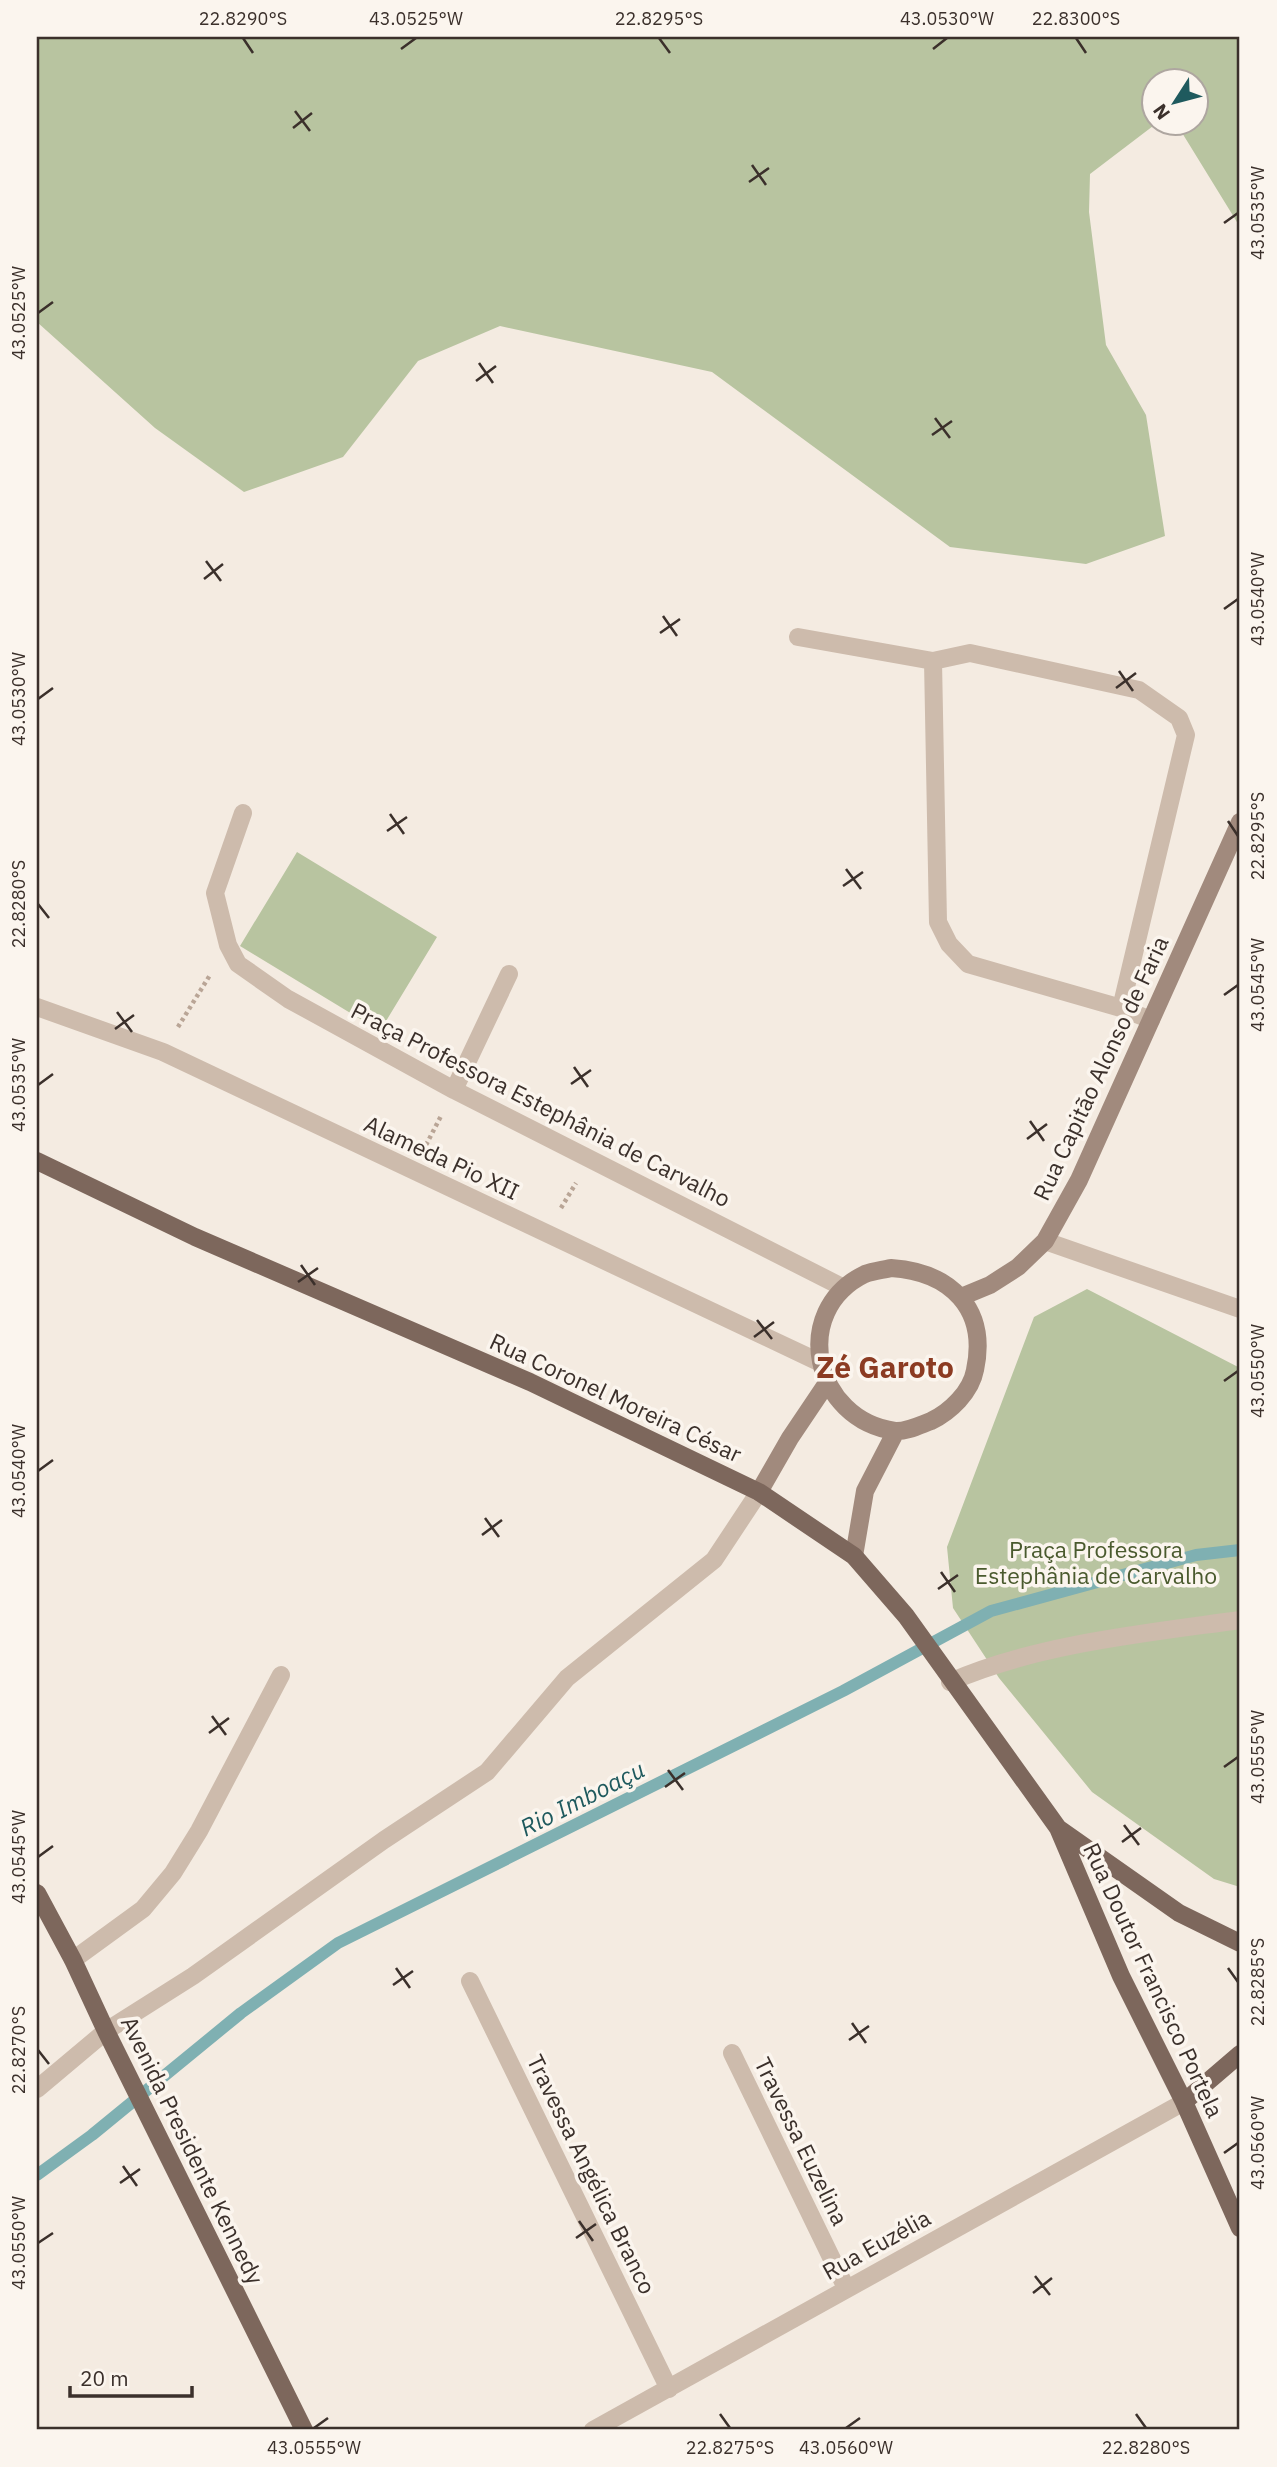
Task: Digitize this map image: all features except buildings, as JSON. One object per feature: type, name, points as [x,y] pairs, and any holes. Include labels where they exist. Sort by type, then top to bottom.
[{"type":"main road","name":"Rua Coronel Moreira César","points":[[37,1161],[195,1237],[530,1382],[759,1492],[854,1556],[906,1616],[949,1680],[1058,1828]]},
{"type":"main road","points":[[1058,1828],[1180,1913],[1240,1943]]},
{"type":"main road","name":"Rua Doutor Francisco Portela","points":[[1058,1828],[1121,1976],[1184,2102],[1240,2228]]},
{"type":"main road","name":"Avenida Presidente Kennedy","points":[[37,1893],[74,1959],[106,2031],[304,2430]]},
{"type":"main road","points":[[1184,2102],[1240,2054]]},
{"type":"street","points":[[798,637],[933,661],[970,653],[1139,690],[1179,718],[1186,735],[1122,1008]]},
{"type":"street","points":[[933,661],[938,922],[949,944],[968,964],[1122,1008],[1151,1020]]},
{"type":"street","points":[[228,946],[215,893],[243,813]]},
{"type":"street","name":"Rua Capitão Alonso de Faria","points":[[961,1297],[990,1285],[1018,1267],[1045,1241],[1079,1180],[1240,822]]},
{"type":"street","name":"Praça Professora Estephânia de Carvalho","points":[[228,946],[238,964],[288,999],[454,1090],[844,1288]]},
{"type":"street","points":[[454,1090],[509,974]]},
{"type":"street","name":"Alameda Pio XII","points":[[37,1007],[163,1052],[821,1363]]},
{"type":"street","points":[[1045,1241],[1240,1309]]},
{"type":"street","points":[[891,1268],[918,1270],[941,1280],[961,1297],[974,1321],[979,1347],[974,1374],[961,1398],[942,1416],[897,1431],[864,1421],[842,1405],[827,1383],[821,1363],[819,1334],[828,1308],[844,1288],[866,1274],[891,1268]]},
{"type":"street","points":[[37,2090],[106,2031],[193,1976],[384,1840],[487,1772],[567,1678],[714,1560],[827,1383]]},
{"type":"street","points":[[854,1556],[865,1492],[897,1431]]},
{"type":"street","points":[[949,1680],[988,1665],[1140,1634],[1240,1620]]},
{"type":"street","points":[[74,1959],[143,1909],[173,1873],[199,1831],[281,1675]]},
{"type":"street","name":"Travessa Angélica Branco","points":[[470,1981],[670,2389]]},
{"type":"street","name":"Travessa Euzelina","points":[[732,2053],[846,2288]]},
{"type":"street","name":"Rua Euzélia","points":[[593,2430],[1184,2102]]},
{"type":"path","points":[[163,1052],[228,946]]},
{"type":"path","points":[[413,1171],[454,1090]]},
{"type":"path","points":[[546,1233],[591,1158]]},
{"type":"green space","points":[[37,37],[1240,37],[1240,227],[1184,136],[1210,136],[1210,66],[1140,66],[1140,136],[1090,174],[1089,212],[1106,345],[1146,415],[1165,536],[1086,564],[950,547],[712,372],[500,326],[418,361],[343,457],[244,492],[155,428],[37,322]]},
{"type":"green space","points":[[297,852],[437,937],[380,1031],[240,946]]},
{"type":"green space","name":"Praça Professora Estephânia de Carvalho","points":[[1087,1289],[1240,1368],[1240,1887],[1214,1879],[1092,1792],[999,1678],[953,1608],[947,1547],[1034,1317]]},
{"type":"waterway","name":"Rio Imboaçu","points":[[37,2175],[92,2135],[241,2013],[338,1943],[843,1691],[991,1611],[1196,1555],[1240,1550]]},
{"type":"district","name":"Zé Garoto","points":[[885,1366]]}]
